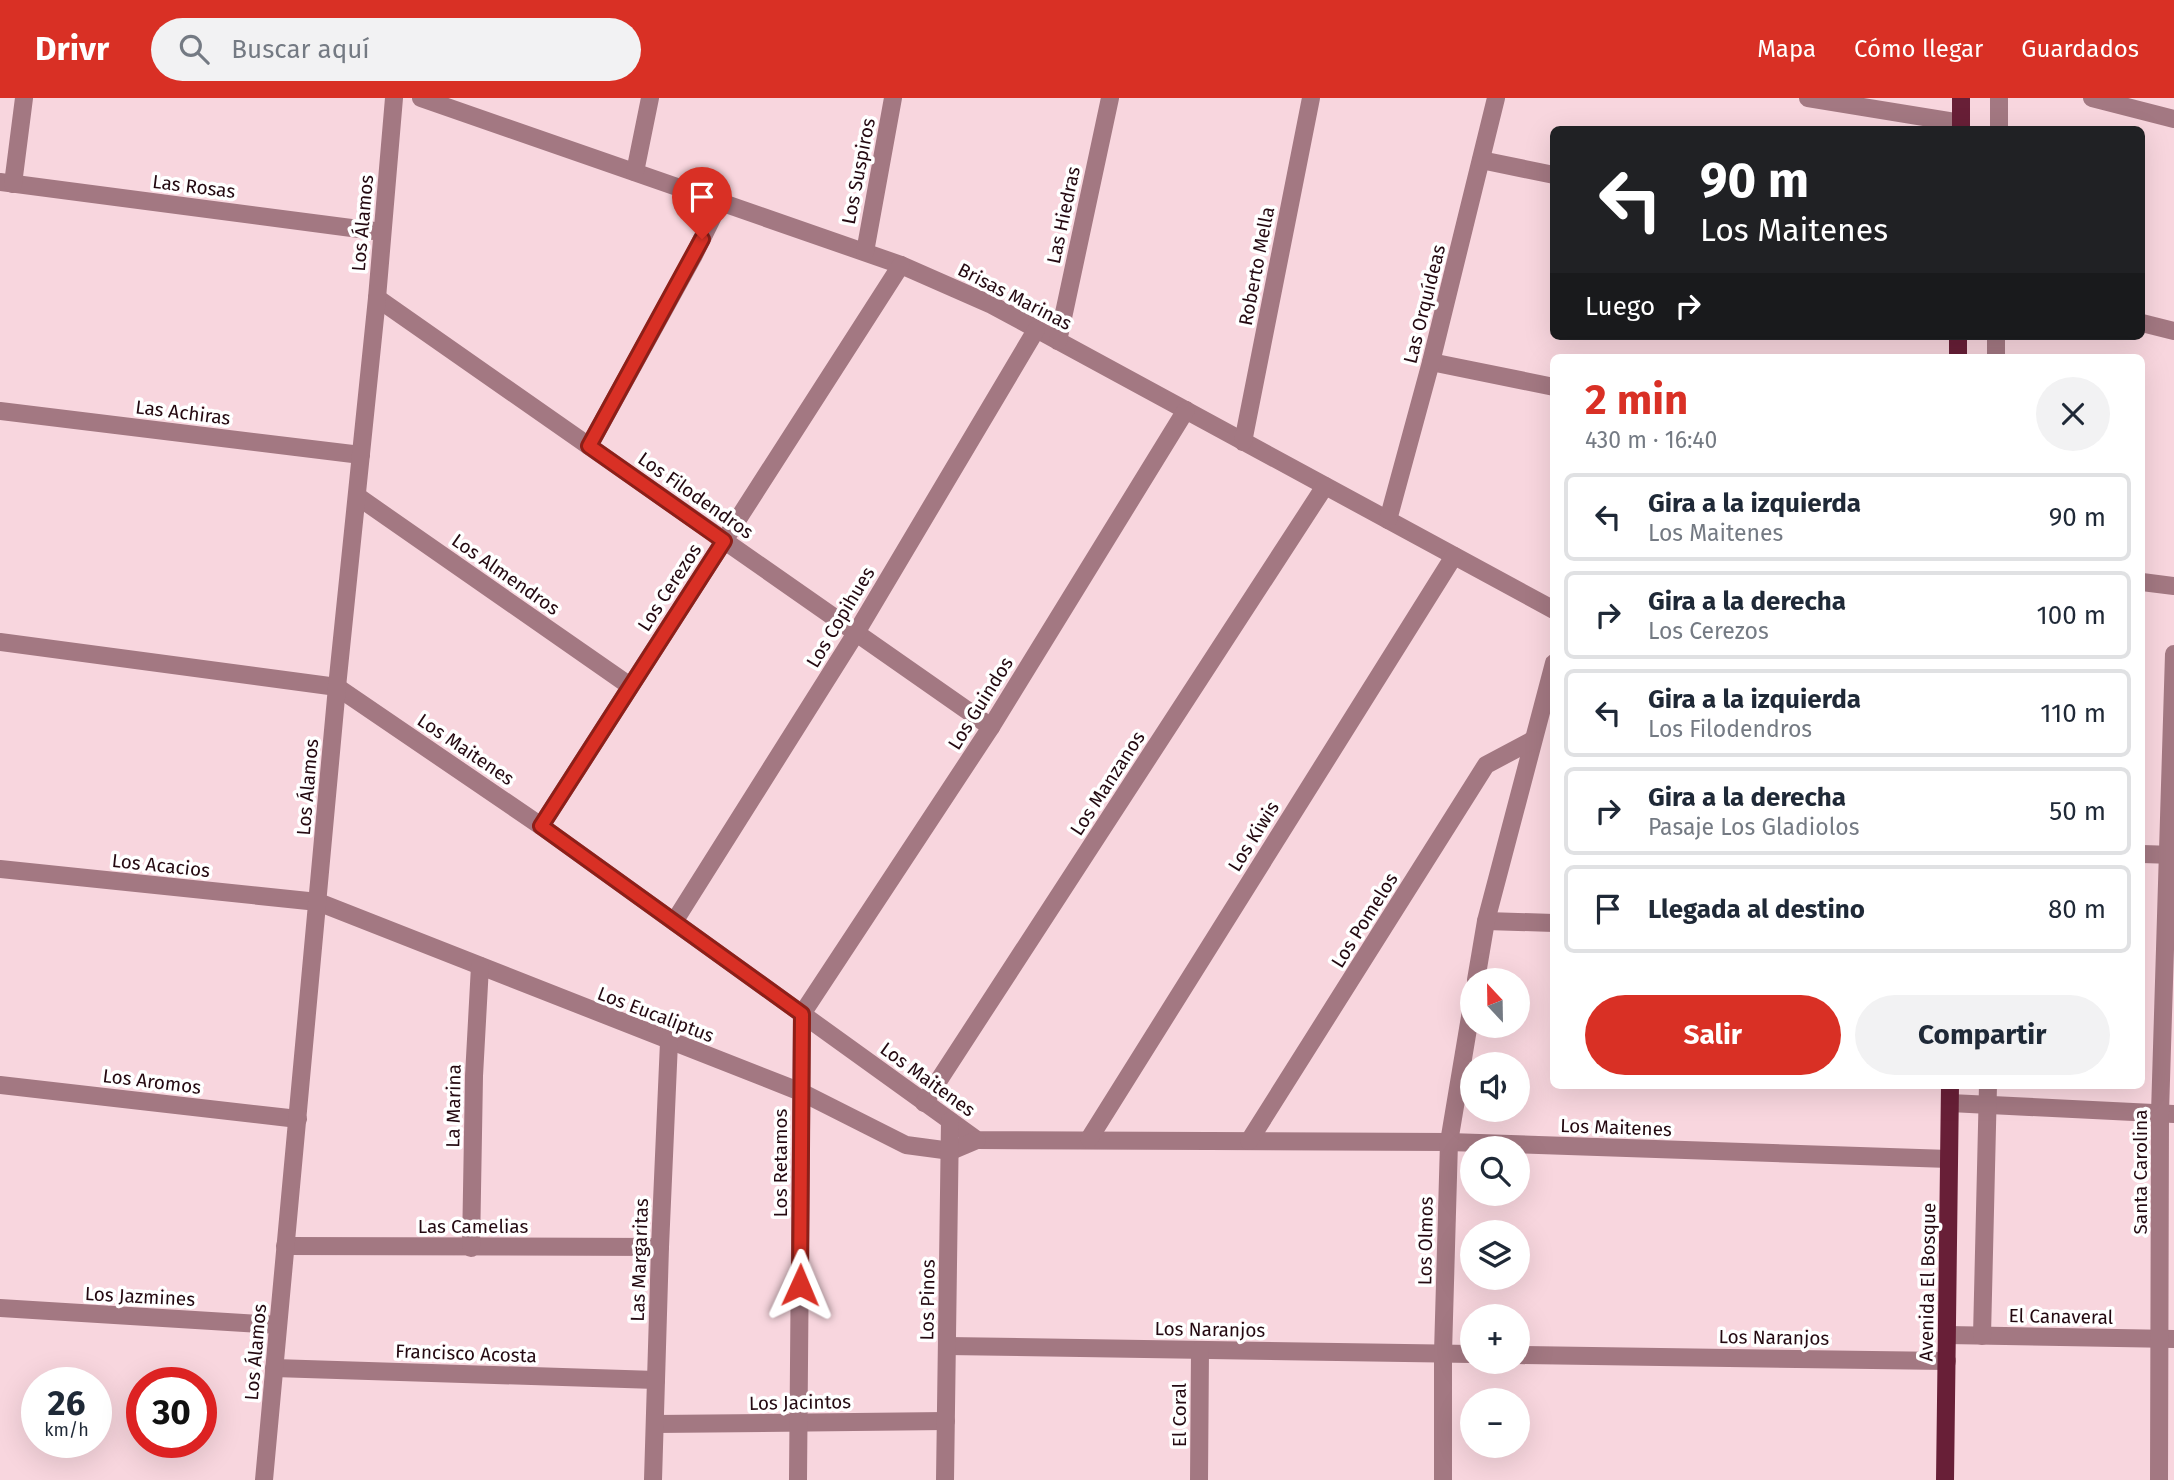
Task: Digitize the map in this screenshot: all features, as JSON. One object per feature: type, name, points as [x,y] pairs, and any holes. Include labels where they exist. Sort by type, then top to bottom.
[{"type":"main road","points":[[1961,98],[1961,126]]},
{"type":"main road","name":"Avenida El Bosque","points":[[1945,1480],[1950,1094]]},
{"type":"street","points":[[6,183],[24,98]]},
{"type":"street","name":"Los Álamos","points":[[264,1480],[394,98]]},
{"type":"street","name":"Brisas Marinas","points":[[421,98],[865,252],[947,284],[1058,341],[1550,608]]},
{"type":"street","points":[[635,172],[650,98]]},
{"type":"street","name":"Los Suspiros","points":[[865,252],[894,98]]},
{"type":"street","name":"Las Hiedras","points":[[1058,341],[1110,98]]},
{"type":"street","name":"Roberto Mella","points":[[1243,442],[1311,98]]},
{"type":"street","name":"Las Orquídeas","points":[[1388,520],[1432,362],[1496,98]]},
{"type":"street","points":[[1808,98],[1961,126]]},
{"type":"street","points":[[1999,126],[2000,98]]},
{"type":"street","points":[[2092,98],[2174,119]]},
{"type":"street","points":[[1481,160],[1550,174]]},
{"type":"street","name":"Las Rosas","points":[[6,183],[382,232]]},
{"type":"street","points":[[589,446],[720,202]]},
{"type":"street","name":"Los Cerezos","points":[[541,826],[901,265]]},
{"type":"street","name":"Los Filodendros","points":[[377,298],[990,727]]},
{"type":"street","points":[[2145,324],[2174,331]]},
{"type":"street","name":"Los Copihues","points":[[674,922],[856,633],[1036,330]]},
{"type":"street","points":[[1432,362],[1550,386]]},
{"type":"street","name":"Los Guindos","points":[[802,1014],[990,727],[1186,410]]},
{"type":"street","name":"Las Achiras","points":[[0,411],[361,455]]},
{"type":"street","name":"Los Manzanos","points":[[924,1103],[1325,486]]},
{"type":"street","name":"Los Almendros","points":[[357,496],[630,686]]},
{"type":"street","name":"Los Kiwis","points":[[1088,1139],[1454,556]]},
{"type":"street","points":[[2145,582],[2174,586]]},
{"type":"street","name":"Los Maitenes","points":[[0,642],[337,687],[541,826],[977,1140],[1448,1142],[1949,1159]]},
{"type":"street","name":"Santa Carolina","points":[[2159,1480],[2168,1339],[2167,1113],[2174,654]]},
{"type":"street","points":[[1478,968],[1486,921],[1550,677]]},
{"type":"street","name":"Los Pomelos","points":[[1249,1141],[1486,765],[1532,740]]},
{"type":"street","points":[[2145,854],[2171,854]]},
{"type":"street","name":"Los Acacios","points":[[0,869],[318,902]]},
{"type":"street","name":"Los Eucaliptus","points":[[318,902],[802,1092],[906,1145],[951,1151]]},
{"type":"street","points":[[1486,921],[1550,923]]},
{"type":"street","name":"La Marina","points":[[471,1248],[474,1076],[480,966]]},
{"type":"street","name":"Los Retamos","points":[[798,1480],[802,1014]]},
{"type":"street","name":"Los Olmos","points":[[1443,1480],[1448,1142],[1466,1038]]},
{"type":"street","name":"Las Margaritas","points":[[653,1480],[669,1042]]},
{"type":"street","name":"Los Aromos","points":[[0,1085],[298,1119]]},
{"type":"street","points":[[1982,1336],[1988,1089]]},
{"type":"street","points":[[1950,1094],[1987,1104],[2167,1113]]},
{"type":"street","name":"Los Pinos","points":[[945,1480],[950,1121]]},
{"type":"street","points":[[951,1151],[977,1140]]},
{"type":"street","name":"Las Camelias","points":[[285,1246],[660,1247]]},
{"type":"street","name":"Los Jazmines","points":[[0,1308],[278,1325]]},
{"type":"street","name":"El Canaveral","points":[[1947,1335],[2168,1339]]},
{"type":"street","name":"Los Naranjos","points":[[947,1346],[1460,1354]]},
{"type":"street","name":"El Coral","points":[[1199,1480],[1200,1350]]},
{"type":"street","name":"Los Naranjos","points":[[1530,1354],[1947,1361]]},
{"type":"street","name":"Francisco Acosta","points":[[274,1368],[656,1380]]},
{"type":"street","name":"Los Jacintos","points":[[655,1424],[946,1421]]},
{"type":"route","points":[[702,239],[589,446],[724,541],[541,826],[802,1014],[800,1285]]}]
